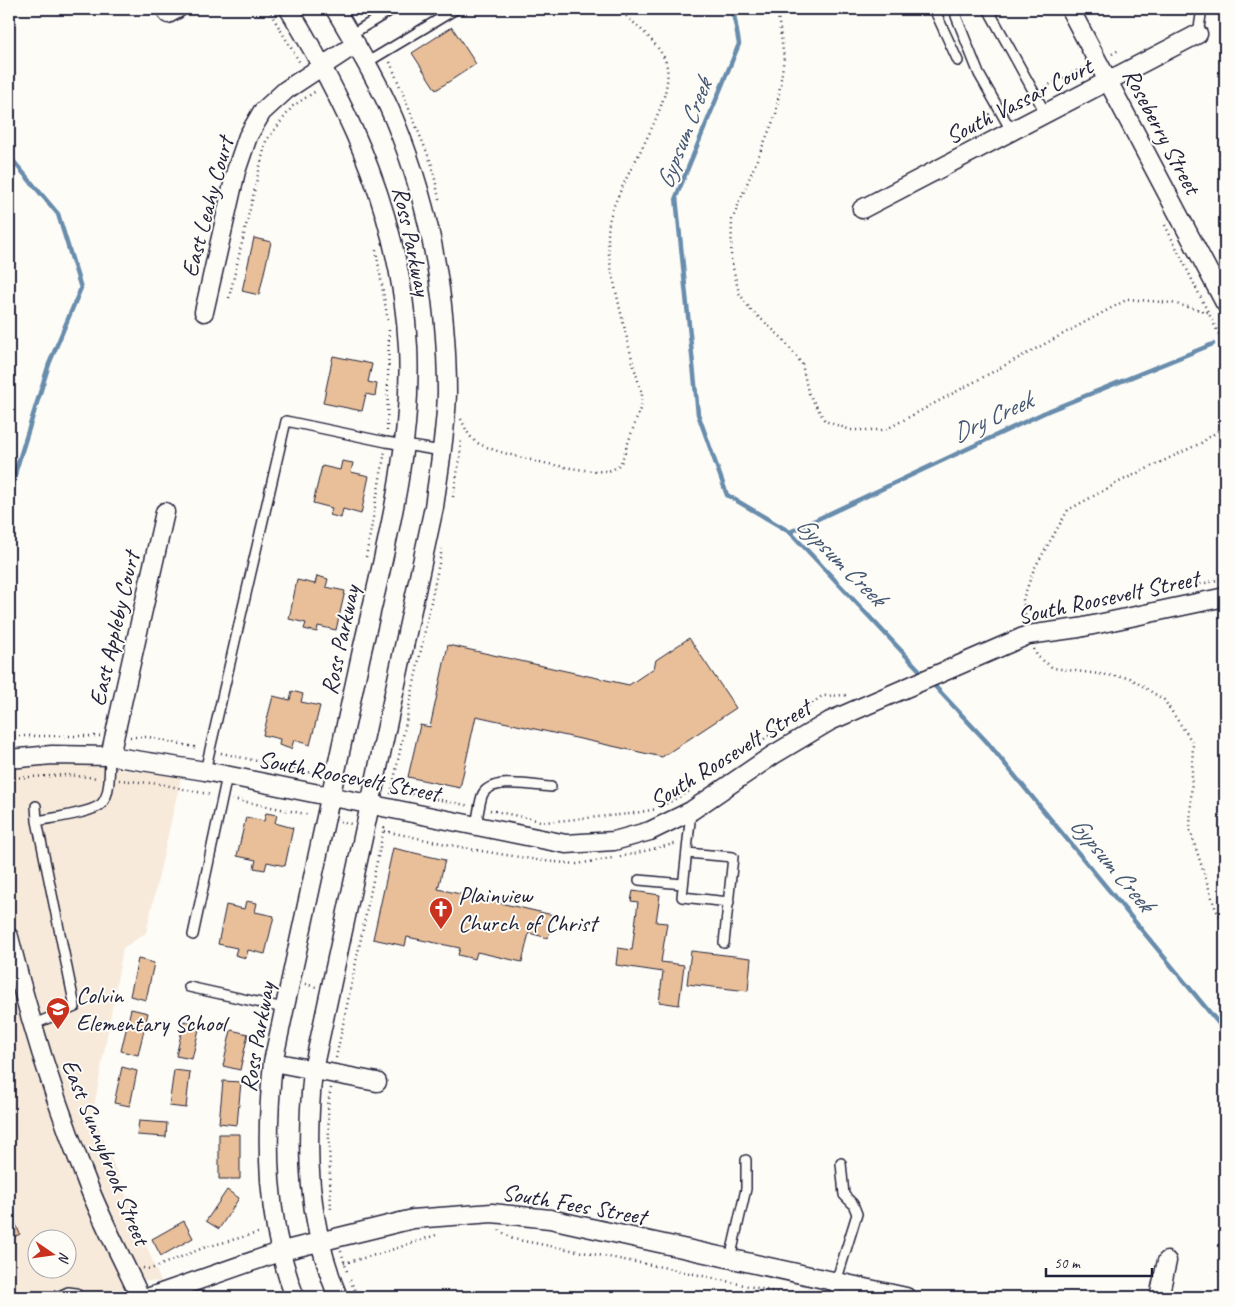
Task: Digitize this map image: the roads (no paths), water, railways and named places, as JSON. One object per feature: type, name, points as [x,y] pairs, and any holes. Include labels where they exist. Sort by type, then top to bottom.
[{"type":"street","name":"Ross Parkway","points":[[289,9],[322,64],[358,136],[371,168],[394,252],[408,346],[408,398],[395,443],[395,500],[318,816],[290,981],[273,1062],[268,1139],[275,1253],[295,1297]]},
{"type":"street","name":"Ross Parkway","points":[[335,9],[366,63],[404,146],[428,225],[442,301],[445,347],[445,416],[434,506],[313,1070],[307,1143],[309,1180],[320,1242],[338,1297]]},
{"type":"street","name":"Roseberry Street","points":[[1070,9],[1225,303]]},
{"type":"street","name":"South Vassar Court","points":[[862,209],[1198,34]]},
{"type":"street","name":"East Leahy Court","points":[[204,312],[236,171],[248,136],[262,112],[286,90],[353,39]]},
{"type":"street","name":"East Appleby Court","points":[[110,756],[165,512]]},
{"type":"street","name":"South Roosevelt Street","points":[[9,759],[52,755],[110,756],[205,771],[370,806],[566,844],[614,841],[650,831],[691,811],[773,755],[830,721],[1028,635],[1079,628],[1225,597]]},
{"type":"street","name":"East Sunnybrook Street","points":[[9,937],[32,1025],[58,1104],[91,1192],[140,1297]]},
{"type":"street","points":[[273,1062],[377,1082]]},
{"type":"street","name":"South Fees Street","points":[[150,1297],[275,1253],[413,1219],[492,1213],[550,1219],[730,1259],[836,1290],[906,1297]]},
{"type":"street","points":[[1159,1297],[1167,1261]]},
{"type":"lane","points":[[353,39],[393,9]]},
{"type":"lane","points":[[366,63],[456,9]]},
{"type":"lane","points":[[934,9],[958,61]]},
{"type":"lane","points":[[958,9],[956,16],[979,74],[1012,132]]},
{"type":"lane","points":[[988,9],[1046,114]]},
{"type":"lane","points":[[1198,34],[1202,9]]},
{"type":"lane","points":[[205,771],[286,421],[442,451]]},
{"type":"lane","points":[[37,821],[97,807],[104,802],[110,756]]},
{"type":"lane","points":[[193,935],[227,776]]},
{"type":"lane","points":[[476,826],[482,794],[489,787],[500,784],[551,787]]},
{"type":"lane","points":[[32,1025],[75,1007],[37,821],[36,806]]},
{"type":"lane","points":[[691,811],[682,897],[728,902]]},
{"type":"lane","points":[[686,853],[733,857],[724,943]]},
{"type":"lane","points":[[639,880],[684,884]]},
{"type":"lane","points":[[188,987],[284,1008]]},
{"type":"lane","points":[[730,1259],[746,1189],[746,1160]]},
{"type":"lane","points":[[836,1290],[857,1214],[854,1204],[844,1195],[841,1163]]},
{"type":"lane","points":[[56,1297],[68,1292],[76,1293],[79,1297]]},
{"type":"waterway","name":"Gypsum Creek","points":[[733,9],[739,44],[676,197],[698,414],[727,495],[790,532],[924,675]]},
{"type":"waterway","points":[[9,156],[58,214],[81,288],[49,364],[16,470],[9,512]]},
{"type":"waterway","name":"Dry Creek","points":[[790,532],[1048,411],[1213,344]]},
{"type":"waterway","name":"Gypsum Creek","points":[[931,682],[987,742],[1225,1031]]},
{"type":"place","name":"Plainview Church of Christ","points":[[441,930]]},
{"type":"place","name":"Colvin Elementary School","points":[[58,1030]]}]
